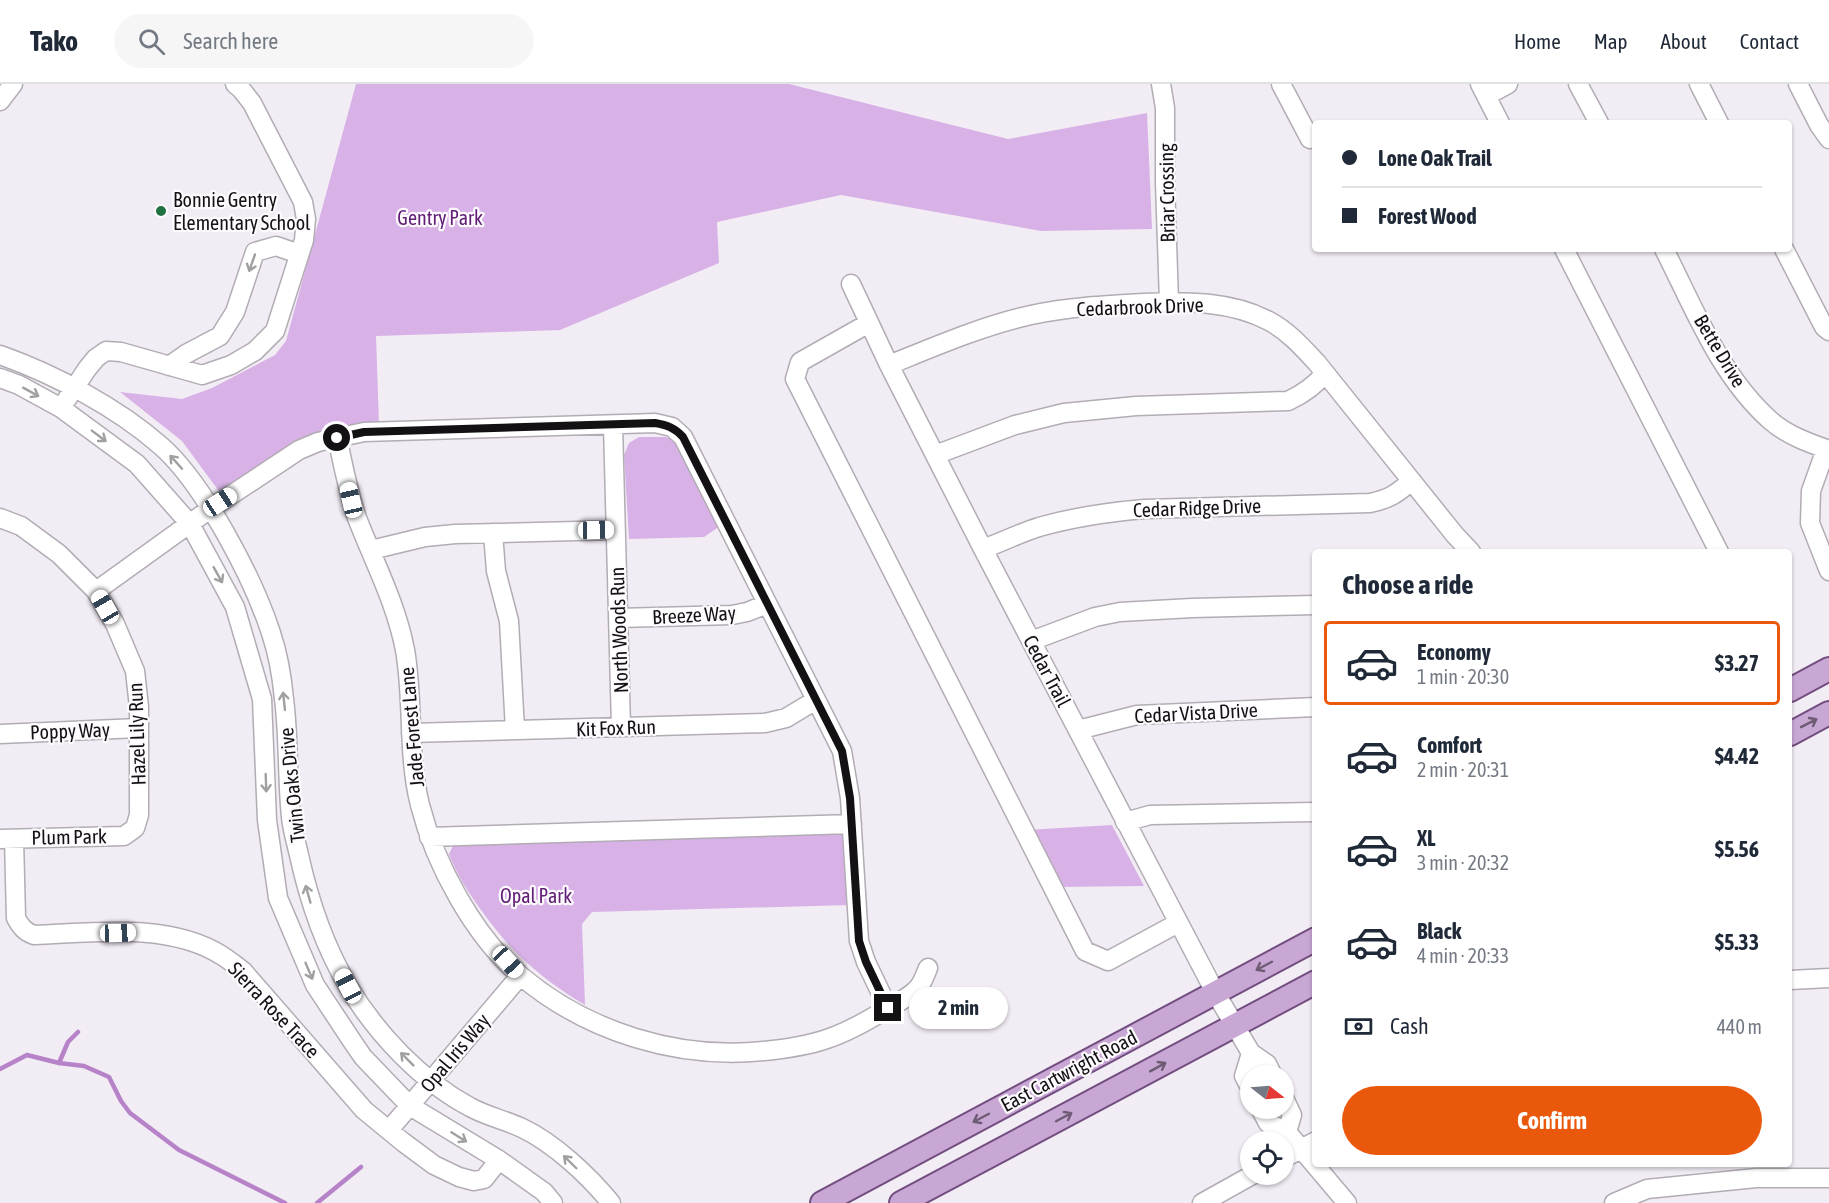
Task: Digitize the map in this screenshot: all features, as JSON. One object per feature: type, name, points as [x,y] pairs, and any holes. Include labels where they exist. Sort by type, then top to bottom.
[{"type":"main road","points":[[1792,689],[1829,669]]},
{"type":"main road","points":[[1792,733],[1829,713]]},
{"type":"main road","name":"East Cartwright Road","points":[[822,1203],[1312,941]]},
{"type":"main road","name":"East Cartwright Road","points":[[901,1203],[1312,984]]},
{"type":"street","points":[[0,101],[13,84]]},
{"type":"street","points":[[61,408],[91,363],[106,351],[121,352],[202,375],[231,364],[255,351],[275,331],[304,240],[306,219],[303,202],[252,103],[241,88],[235,84]]},
{"type":"street","name":"Briar Crossing","points":[[1161,84],[1165,108],[1169,302]]},
{"type":"street","points":[[1281,84],[1310,139]]},
{"type":"street","points":[[1498,120],[1483,90],[1508,84]]},
{"type":"street","points":[[1578,84],[1597,120]]},
{"type":"street","points":[[1699,84],[1717,120]]},
{"type":"street","points":[[1798,84],[1819,125],[1829,139]]},
{"type":"street","points":[[169,366],[220,336],[235,312],[255,252],[276,246],[299,254]]},
{"type":"street","points":[[1566,252],[1717,549]]},
{"type":"street","name":"Bette Drive","points":[[1666,252],[1723,364],[1749,398],[1772,422],[1800,439],[1827,449]]},
{"type":"street","points":[[1786,252],[1824,327],[1829,331]]},
{"type":"street","name":"Cedar Trail","points":[[851,284],[889,365],[983,549],[1178,923],[1251,1053],[1268,1065]]},
{"type":"street","name":"Cedarbrook Drive","points":[[889,365],[968,333],[1030,315],[1088,306],[1169,302],[1235,308],[1271,322],[1294,339],[1325,373],[1455,535],[1469,549]]},
{"type":"street","points":[[869,323],[800,362],[795,379],[1085,951],[1108,961],[1178,923]]},
{"type":"street","name":"Twin Oaks Drive","points":[[0,355],[36,368],[116,413],[161,446],[182,468],[210,509],[249,579],[271,633],[284,700],[291,820],[307,894],[323,938],[348,986],[376,1028],[430,1082],[470,1107],[524,1129],[553,1146],[612,1203]]},
{"type":"street","points":[[935,455],[1015,424],[1064,413],[1136,406],[1288,400],[1302,395],[1325,373]]},
{"type":"street","name":"Twin Oaks Drive","points":[[0,378],[19,385],[61,408],[137,464],[189,524],[235,607],[262,699],[267,820],[278,898],[315,985],[363,1057],[410,1106],[499,1160],[544,1192],[553,1203]]},
{"type":"street","points":[[96,591],[210,509],[299,450],[318,442],[364,432],[655,423],[672,427],[683,437],[842,751],[848,775],[859,941],[866,962],[888,1008]]},
{"type":"street","name":"North Woods Run","points":[[613,425],[621,727]]},
{"type":"street","name":"Jade Forest Lane","points":[[337,438],[351,500],[390,596],[405,650],[413,773],[429,837],[465,908],[495,949],[520,976],[556,1003],[589,1020],[640,1040],[682,1050],[750,1053],[827,1040],[852,1029],[916,990],[928,968]]},
{"type":"street","points":[[1827,449],[1811,491],[1810,523],[1829,571]]},
{"type":"street","name":"Cedar Ridge Drive","points":[[983,549],[1038,528],[1108,512],[1370,503],[1385,500],[1398,493],[1411,481]]},
{"type":"street","name":"Hazel Lily Run","points":[[0,518],[21,526],[59,554],[96,591],[115,624],[135,671],[139,708],[139,815],[135,828]]},
{"type":"street","points":[[370,550],[425,537],[616,530]]},
{"type":"street","points":[[493,533],[496,572],[509,621],[514,730]]},
{"type":"street","name":"Breeze Way","points":[[618,618],[732,615],[767,604]]},
{"type":"street","points":[[1031,640],[1095,617],[1120,612],[1312,605]]},
{"type":"street","name":"Kit Fox Run","points":[[411,733],[765,723],[786,718],[816,700]]},
{"type":"street","name":"Cedar Vista Drive","points":[[1078,730],[1120,718],[1146,714],[1312,707]]},
{"type":"street","name":"Poppy Way","points":[[0,734],[139,728]]},
{"type":"street","points":[[1125,822],[1150,815],[1312,812]]},
{"type":"street","points":[[429,837],[852,824]]},
{"type":"street","name":"Plum Park","points":[[7,839],[124,836],[135,828]]},
{"type":"street","name":"Sierra Rose Trace","points":[[7,839],[16,918],[24,930],[34,935],[140,932],[196,944],[220,954],[243,971],[364,1110],[434,1165],[459,1177],[474,1181],[484,1179],[499,1160]]},
{"type":"street","name":"Opal Iris Way","points":[[389,1130],[520,976]]},
{"type":"street","points":[[1792,980],[1829,978]]},
{"type":"street","points":[[1247,1065],[1251,1053]]},
{"type":"street","points":[[1266,1119],[1268,1123],[1285,1131]]},
{"type":"street","points":[[1294,1136],[1308,1145],[1294,1153]]},
{"type":"street","points":[[1323,1167],[1347,1203]]},
{"type":"street","points":[[1614,1203],[1647,1189],[1756,1178],[1829,1178]]},
{"type":"street","points":[[1202,1203],[1240,1182]]},
{"type":"green space","name":"Gentry Park","points":[[356,84],[789,84],[1008,139],[1147,113],[1152,229],[1041,231],[841,195],[717,222],[719,263],[560,330],[376,336],[379,425],[221,494],[182,441],[120,392],[182,399],[212,388],[275,355],[286,341]]},
{"type":"green space","points":[[639,437],[666,437],[674,440],[720,526],[704,537],[629,539],[624,455],[629,443]]},
{"type":"green space","points":[[1112,825],[1144,886],[1055,887],[1026,830]]},
{"type":"green space","name":"Opal Park","points":[[846,831],[850,905],[592,912],[582,924],[585,1005],[540,974],[504,939],[467,890],[449,854],[454,844]]},
{"type":"waterway","points":[[59,1063],[68,1042],[78,1032]]},
{"type":"waterway","points":[[0,1069],[27,1055],[84,1066],[109,1077],[130,1113],[179,1150],[285,1203]]},
{"type":"waterway","points":[[317,1203],[361,1167]]},
{"type":"place","name":"Bonnie Gentry Elementary School","points":[[161,211]]},
{"type":"route","points":[[337,438],[364,432],[655,423],[672,427],[678,431],[842,751],[848,775],[859,941],[866,962],[888,1008]]}]
